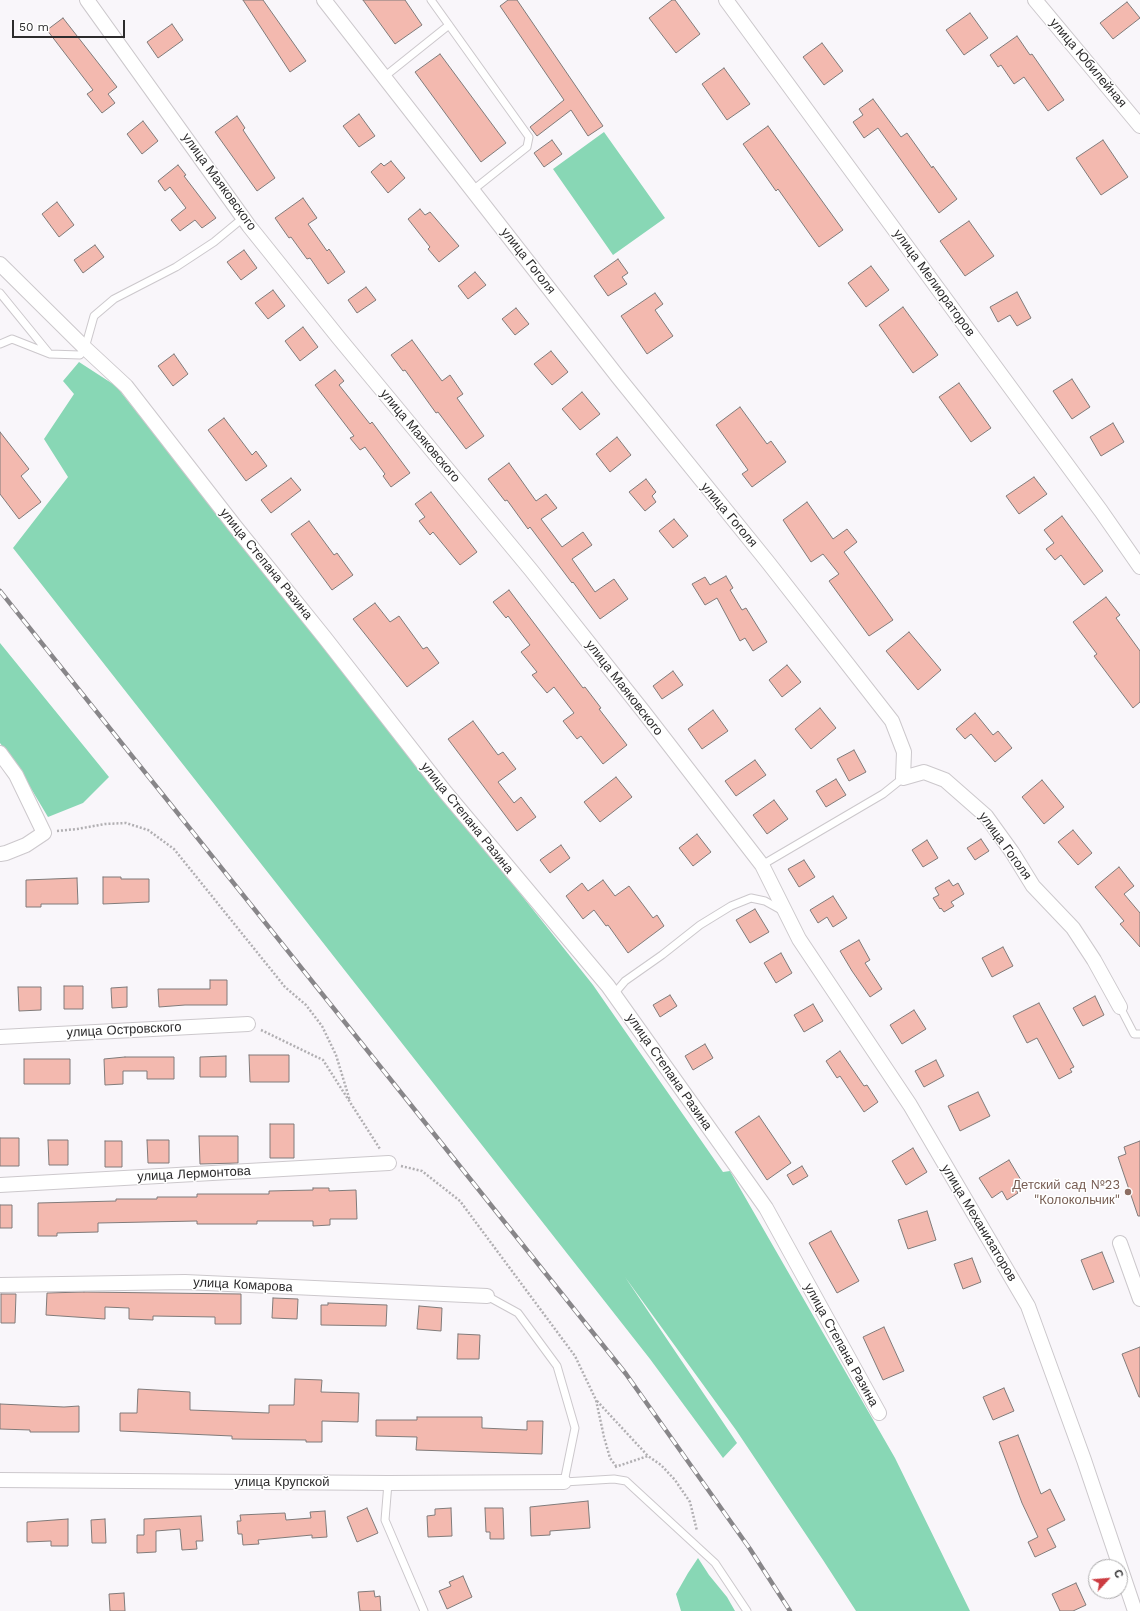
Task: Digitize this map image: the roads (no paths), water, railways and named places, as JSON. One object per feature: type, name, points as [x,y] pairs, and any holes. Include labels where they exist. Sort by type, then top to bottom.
[{"type":"street","name":"улица Маяковского","points":[[87,0],[243,218],[338,337],[536,576],[762,865]]},
{"type":"street","name":"улица Гоголя","points":[[324,0],[618,377],[767,560],[892,721],[904,752],[903,778],[924,772],[945,780],[986,816],[1012,852],[1033,886],[1073,928],[1094,960],[1120,1007]]},
{"type":"street","name":"улица Мелиораторов","points":[[726,0],[1101,510],[1140,567]]},
{"type":"street","name":"улица Юбилейная","points":[[1035,0],[1140,126]]},
{"type":"street","name":"улица Степана Разина","points":[[0,264],[85,348],[126,386],[446,793],[614,994],[766,1208],[879,1413]]},
{"type":"street","points":[[0,753],[16,775],[44,833],[26,845],[0,854]]},
{"type":"street","name":"улица Механизаторов","points":[[762,865],[799,939],[910,1105],[1028,1306],[1084,1460],[1135,1611]]},
{"type":"street","name":"улица Островского","points":[[0,1037],[248,1024]]},
{"type":"street","name":"улица Лермонтова","points":[[0,1185],[389,1163]]},
{"type":"street","points":[[1120,1243],[1140,1299]]},
{"type":"street","name":"улица Комарова","points":[[0,1285],[185,1282],[487,1296]]},
{"type":"street","name":"улица Крупской","points":[[0,1480],[388,1483],[564,1482]]},
{"type":"lane","points":[[431,0],[529,137],[527,147],[473,190]]},
{"type":"lane","points":[[384,77],[449,25]]},
{"type":"lane","points":[[0,344],[12,339],[50,354],[80,355],[85,348],[94,316],[114,299],[176,267],[214,242],[243,218]]},
{"type":"lane","points":[[0,293],[50,354]]},
{"type":"lane","points":[[762,865],[883,794],[903,778]]},
{"type":"lane","points":[[614,994],[625,981],[662,955],[700,925],[731,906],[751,898],[765,901],[786,913]]},
{"type":"lane","points":[[1120,1007],[1134,1034],[1140,1034]]},
{"type":"lane","points":[[487,1296],[518,1314],[558,1366],[575,1428],[564,1482],[614,1480],[626,1482],[701,1549],[715,1564],[747,1611]]},
{"type":"lane","points":[[388,1483],[385,1520],[424,1611]]},
{"type":"railway","points":[[0,591],[626,1374],[750,1549],[790,1611]]},
{"type":"place","name":"Детский сад №23 \"Колокольчик\"","points":[[1128,1192]]}]
